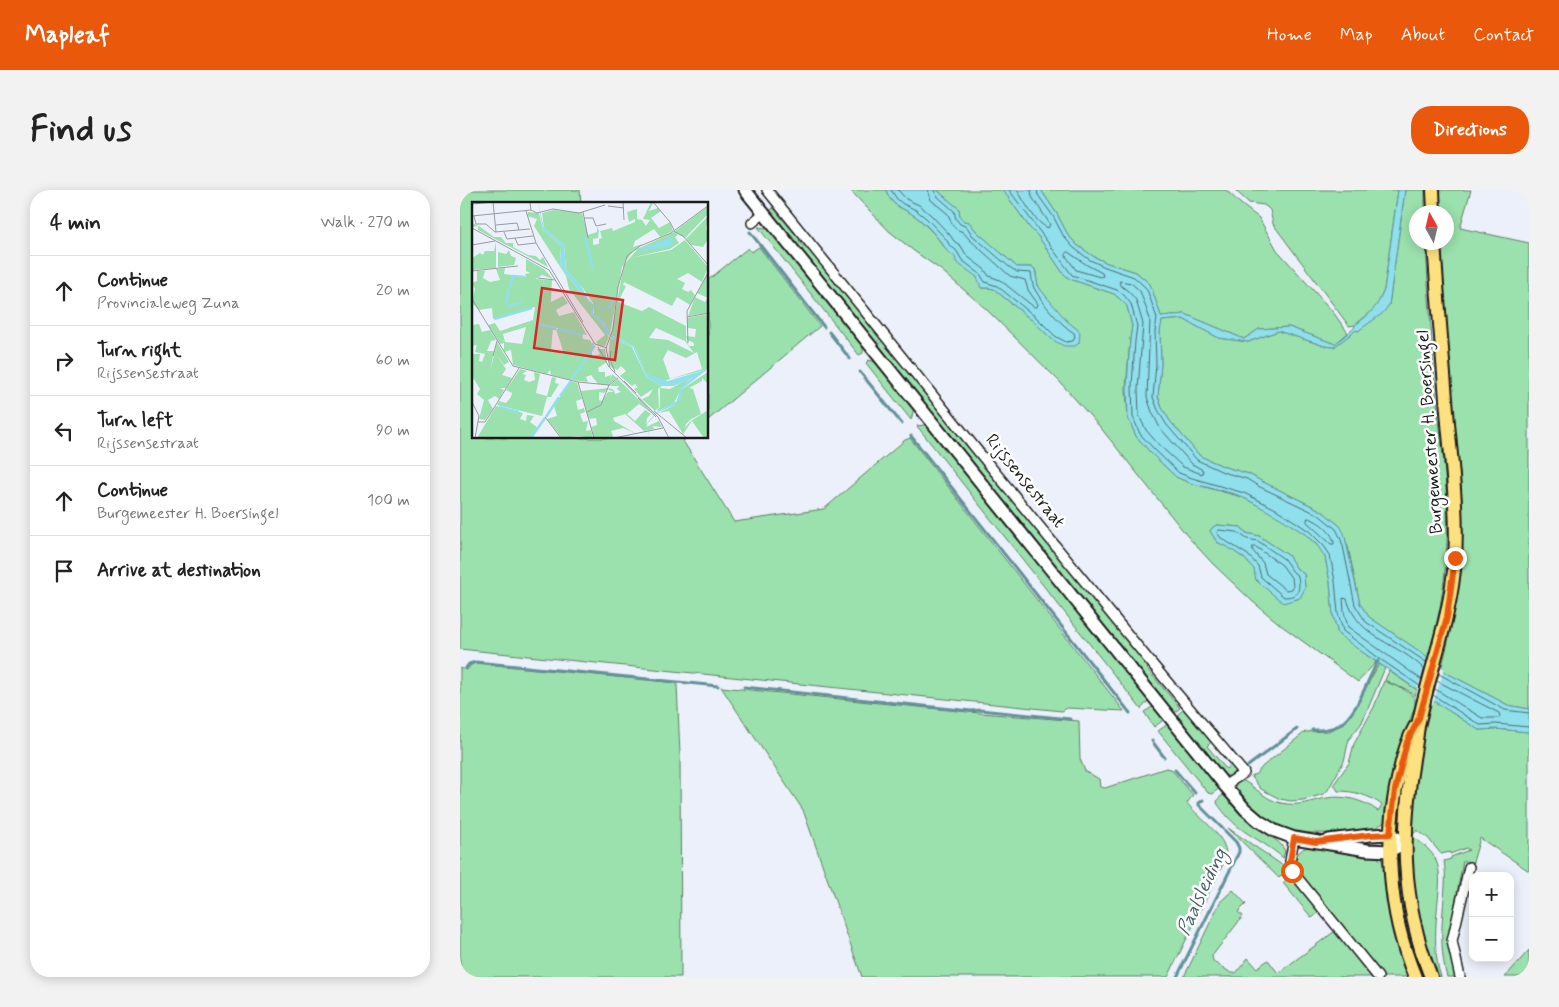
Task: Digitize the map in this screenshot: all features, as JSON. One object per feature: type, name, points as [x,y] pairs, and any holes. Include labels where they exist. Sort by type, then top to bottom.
[{"type":"main road","name":"Rijssensestraat","points":[[745,190],[1245,810],[1275,831],[1294,838],[1367,850],[1390,851]]},
{"type":"main road","points":[[1433,190],[1434,205]]},
{"type":"main road","name":"Burgemeester H. Boersingel","points":[[1421,712],[1447,617],[1453,584],[1455,558],[1455,492],[1439,324],[1434,250]]},
{"type":"main road","points":[[1415,977],[1405,948],[1397,913],[1391,878],[1390,834],[1395,790],[1407,742],[1421,712]]},
{"type":"main road","points":[[1421,712],[1411,771],[1405,843],[1411,906],[1418,938],[1431,977]]},
{"type":"main road","name":"Rijssensestraat","points":[[1316,842],[1390,834]]},
{"type":"main road","points":[[1390,834],[1405,843]]},
{"type":"main road","points":[[1390,851],[1405,843]]},
{"type":"street","name":"Rijssensestraat","points":[[767,190],[990,466],[1244,773],[1226,787]]},
{"type":"street","points":[[752,223],[764,213]]},
{"type":"street","points":[[1294,838],[1290,861],[1292,871],[1378,977]]},
{"type":"street","points":[[1460,977],[1452,941],[1468,867]]},
{"type":"green space","points":[[460,190],[580,190],[581,202],[472,202],[472,439],[686,439],[683,441],[734,522],[824,509],[905,440],[910,438],[1124,711],[1067,708],[1062,711],[460,649]]},
{"type":"green space","points":[[850,190],[886,190],[895,204],[920,220],[946,249],[977,277],[982,288],[994,289],[1053,340],[1077,329],[1061,315],[1045,296],[1038,285],[1035,269],[1031,267],[1017,267],[976,231],[969,222],[964,221],[960,217],[959,209],[937,190],[1003,190],[1063,273],[1070,279],[1114,294],[1120,299],[1127,306],[1132,326],[1126,389],[1128,418],[1136,436],[1176,477],[1190,483],[1242,497],[1274,513],[1305,534],[1321,549],[1325,557],[1330,582],[1333,615],[1338,634],[1376,662],[1358,682],[1282,626],[1213,564],[1189,538],[1100,427],[1059,381],[986,309],[941,270],[889,231]],"holes":[[[1217,525],[1241,527],[1246,533],[1259,536],[1288,555],[1297,569],[1304,574],[1305,588],[1298,599],[1283,602],[1256,580],[1254,569],[1244,558],[1217,542],[1210,531]]]},
{"type":"green space","points":[[1041,190],[1226,190],[1259,218],[1277,250],[1333,312],[1348,333],[1335,344],[1289,327],[1259,329],[1244,339],[1185,314],[1161,316],[1150,284],[1136,272],[1107,263],[1077,245],[1068,235]]},
{"type":"green space","points":[[1235,190],[1398,190],[1384,290],[1376,308],[1355,325],[1349,326],[1273,224],[1270,210],[1264,205],[1249,203]]},
{"type":"green space","points":[[1405,190],[1425,190],[1425,205],[1409,205],[1409,250],[1426,250],[1436,394],[1447,503],[1444,581],[1438,619],[1428,657],[1369,617],[1360,604],[1348,547],[1340,526],[1322,511],[1249,474],[1225,467],[1200,456],[1170,421],[1162,408],[1158,396],[1161,364],[1161,321],[1183,319],[1219,338],[1248,342],[1278,331],[1325,346],[1334,347],[1382,313],[1389,305]]},
{"type":"green space","points":[[1440,190],[1471,190],[1460,228],[1529,243],[1529,709],[1508,705],[1441,670],[1450,635],[1456,599],[1462,514],[1441,250],[1454,250],[1454,205],[1440,205]]},
{"type":"green space","points":[[773,208],[794,233],[797,232],[802,238],[799,241],[806,249],[810,249],[882,338],[876,343],[769,211]]},
{"type":"green space","points":[[758,227],[771,231],[863,345],[863,353],[859,355]]},
{"type":"green space","points":[[759,247],[820,326],[709,419],[709,279],[748,248],[751,252]]},
{"type":"green space","points":[[883,340],[1150,666],[1147,669],[1180,708],[1174,713],[877,345]]},
{"type":"green space","points":[[869,360],[878,363],[914,408],[911,420],[866,363]]},
{"type":"green space","points":[[924,425],[930,427],[1148,699],[1141,709],[917,426]]},
{"type":"green space","points":[[475,663],[677,683],[680,755],[681,977],[460,977],[460,668],[467,670]]},
{"type":"green space","points":[[1379,664],[1385,668],[1361,724],[1349,739],[1344,761],[1328,790],[1324,794],[1303,800],[1291,801],[1280,799],[1261,789],[1251,776],[1256,774],[1263,766],[1305,732],[1328,731],[1342,725],[1349,718]]},
{"type":"green space","points":[[1389,671],[1417,690],[1415,696],[1406,689],[1385,680]]},
{"type":"green space","points":[[1384,681],[1405,690],[1415,698],[1415,706],[1402,743],[1385,821],[1382,824],[1362,830],[1337,833],[1308,833],[1282,827],[1270,820],[1258,812],[1238,792],[1235,785],[1242,780],[1270,799],[1281,803],[1299,804],[1340,797],[1360,801],[1378,811],[1382,805],[1361,794],[1338,791],[1334,784],[1349,763],[1354,744],[1374,707]]},
{"type":"green space","points":[[721,687],[968,712],[1079,721],[1080,759],[1085,771],[1099,779],[1100,787],[1105,788],[1166,768],[1171,769],[1193,795],[1187,803],[1224,844],[1225,860],[1168,977],[862,977],[803,810]]},
{"type":"green space","points":[[1432,700],[1479,730],[1496,729],[1529,732],[1529,871],[1480,838],[1473,862],[1463,861],[1449,940],[1456,977],[1447,977],[1443,953],[1444,861],[1469,850],[1466,848],[1450,854],[1450,852],[1441,854],[1428,838],[1417,830],[1412,836],[1433,855],[1439,871],[1436,945],[1441,977],[1435,977],[1415,914],[1409,838],[1414,778]]},
{"type":"green space","points":[[1154,706],[1163,718],[1154,727],[1144,712]]},
{"type":"green space","points":[[1184,709],[1211,742],[1207,746],[1226,769],[1232,766],[1234,772],[1231,776],[1223,774],[1176,716]]},
{"type":"green space","points":[[1168,724],[1219,788],[1213,794],[1208,793],[1158,731]]},
{"type":"green space","points":[[1224,794],[1250,822],[1279,843],[1285,851],[1283,858],[1229,818],[1217,803],[1218,799]]},
{"type":"green space","points":[[1228,828],[1279,863],[1284,867],[1285,872],[1279,878]]},
{"type":"green space","points":[[1308,847],[1366,852],[1380,859],[1386,867],[1412,977],[1384,977],[1304,881],[1297,868],[1296,858],[1300,851]]},
{"type":"green space","points":[[1288,878],[1293,878],[1318,910],[1318,913],[1312,918],[1283,883]]},
{"type":"green space","points":[[1233,890],[1246,904],[1238,912],[1243,916],[1212,956],[1213,961],[1231,973],[1236,973],[1248,958],[1257,968],[1268,960],[1278,973],[1335,931],[1374,977],[1184,977],[1220,902]]},
{"type":"green space","points":[[1529,950],[1529,977],[1505,977]]},
{"type":"water","points":[[886,190],[937,190],[959,209],[960,217],[964,221],[969,222],[976,231],[1017,267],[1031,267],[1035,269],[1038,286],[1067,321],[1080,333],[1079,343],[1075,346],[1064,346],[1053,340],[994,289],[981,288],[977,277],[956,262],[954,256],[947,251],[922,221],[895,204]]},
{"type":"water","points":[[1003,190],[1041,190],[1068,235],[1077,245],[1107,263],[1136,272],[1150,284],[1161,316],[1185,314],[1244,339],[1259,329],[1289,327],[1335,344],[1369,314],[1376,306],[1384,290],[1398,190],[1405,190],[1389,305],[1383,313],[1334,347],[1325,346],[1278,331],[1248,342],[1219,338],[1183,319],[1162,321],[1158,397],[1170,421],[1200,456],[1225,467],[1249,474],[1322,511],[1340,526],[1344,533],[1360,604],[1369,617],[1428,657],[1441,670],[1508,705],[1529,709],[1529,732],[1496,729],[1479,730],[1355,647],[1338,634],[1333,615],[1330,582],[1325,557],[1317,545],[1305,534],[1250,501],[1235,494],[1190,483],[1176,477],[1150,452],[1136,436],[1128,418],[1127,385],[1132,326],[1127,306],[1114,294],[1070,279],[1063,273]]},
{"type":"water","points":[[1217,525],[1241,527],[1246,533],[1259,536],[1288,555],[1297,569],[1304,574],[1305,588],[1300,598],[1283,603],[1256,580],[1254,569],[1244,558],[1217,542],[1210,531]]},
{"type":"pier","points":[[1428,654],[1444,669],[1433,704],[1416,693]]},
{"type":"waterway","points":[[750,232],[824,327]]},
{"type":"waterway","points":[[829,332],[850,359]]},
{"type":"waterway","points":[[860,372],[902,424]]},
{"type":"waterway","points":[[911,436],[1130,713]]},
{"type":"waterway","name":"Paalsleiding","points":[[1312,730],[1332,728],[1346,720],[1357,705],[1378,661]]},
{"type":"waterway","points":[[466,668],[469,664],[476,662],[718,686]]},
{"type":"waterway","points":[[744,687],[971,711],[980,710],[1070,719]]},
{"type":"waterway","name":"Paalsleiding","points":[[1248,766],[1297,729]]},
{"type":"waterway","points":[[1152,741],[1164,757]]},
{"type":"waterway","points":[[1175,770],[1195,793]]},
{"type":"waterway","name":"Paalsleiding","points":[[1177,977],[1239,852],[1236,842],[1199,805],[1203,800]]},
{"type":"route","points":[[1292,871],[1290,861],[1294,838],[1316,842],[1390,834],[1395,790],[1407,742],[1419,718],[1447,617],[1453,584],[1455,558]]}]
